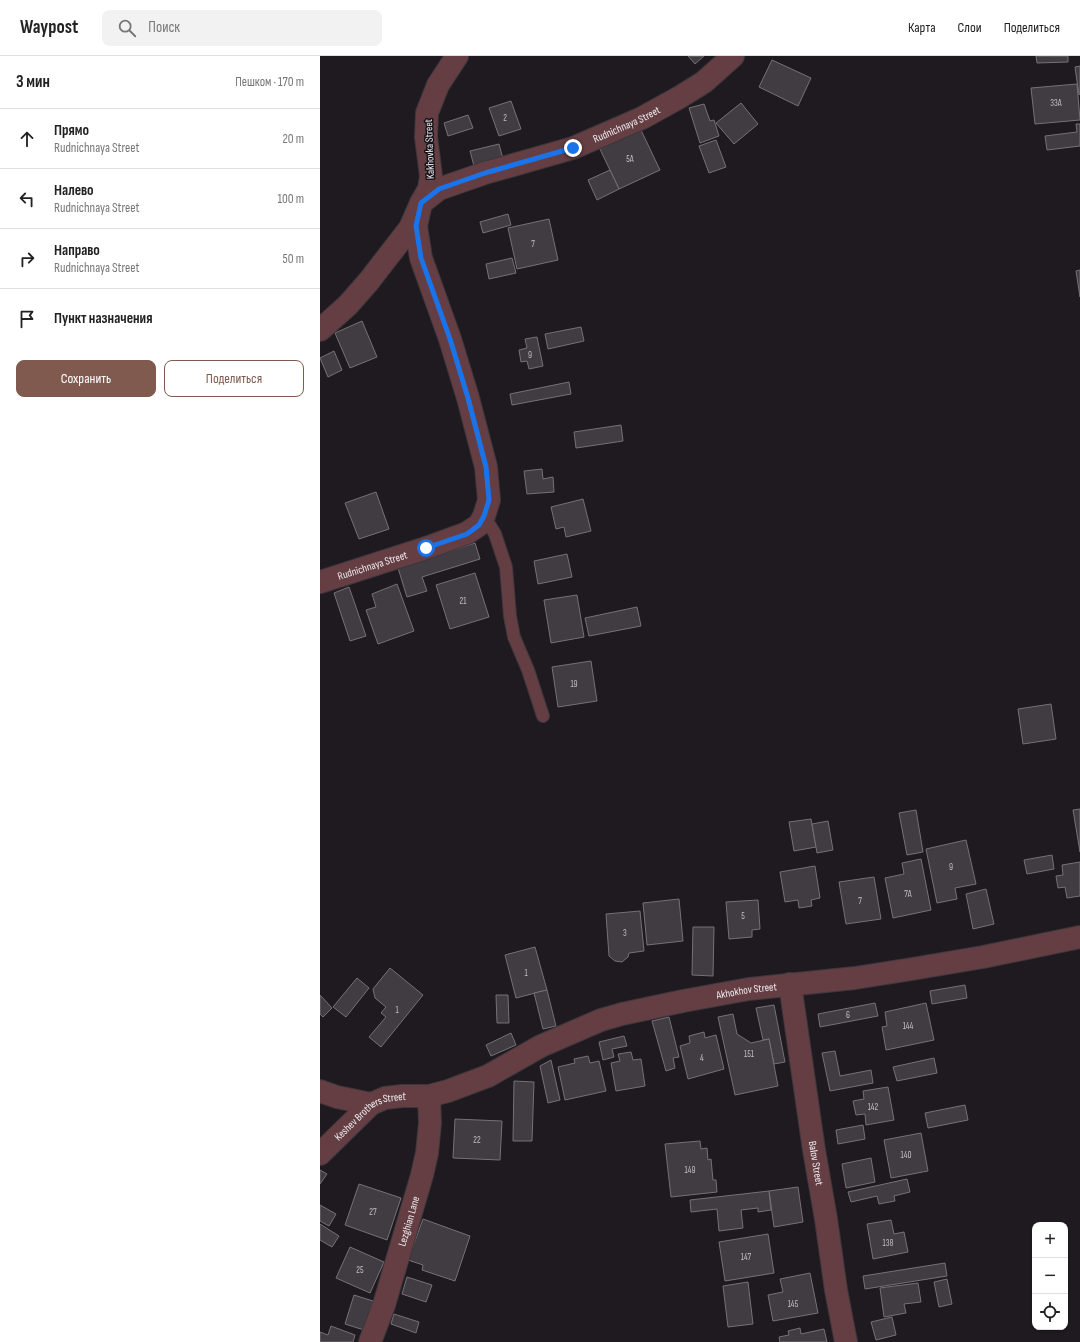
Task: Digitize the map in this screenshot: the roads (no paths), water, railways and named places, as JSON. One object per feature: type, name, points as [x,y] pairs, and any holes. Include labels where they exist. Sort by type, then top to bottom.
[{"type":"street","name":"Kakhovka Street","points":[[320,330],[348,305],[369,281],[410,228],[429,189],[431,176],[426,137],[427,113],[438,85],[457,56]]},
{"type":"street","name":"Rudnichnaya Street","points":[[320,582],[467,534],[479,525],[484,516],[489,500],[486,467],[450,339],[421,258],[416,226],[421,203],[439,189],[485,173],[573,148],[642,118],[704,82],[733,56]]},
{"type":"street","name":"Akhokhov Street","points":[[429,1096],[448,1092],[488,1076],[541,1046],[601,1020],[683,1001],[749,989],[854,978],[912,969],[983,957],[1080,937]]},
{"type":"street","name":"Balov Street","points":[[790,984],[814,1150],[836,1290],[846,1342]]},
{"type":"street","points":[[320,1091],[337,1097],[371,1104]]},
{"type":"street","name":"Keshev Brothers Street","points":[[320,1154],[371,1104],[385,1098],[402,1096],[429,1096]]},
{"type":"street","name":"Lezghian Lane","points":[[370,1342],[384,1304],[422,1175],[427,1152],[430,1123],[429,1096]]},
{"type":"lane","points":[[484,516],[496,534],[506,567],[510,616],[514,637],[528,670],[543,716]]}]
